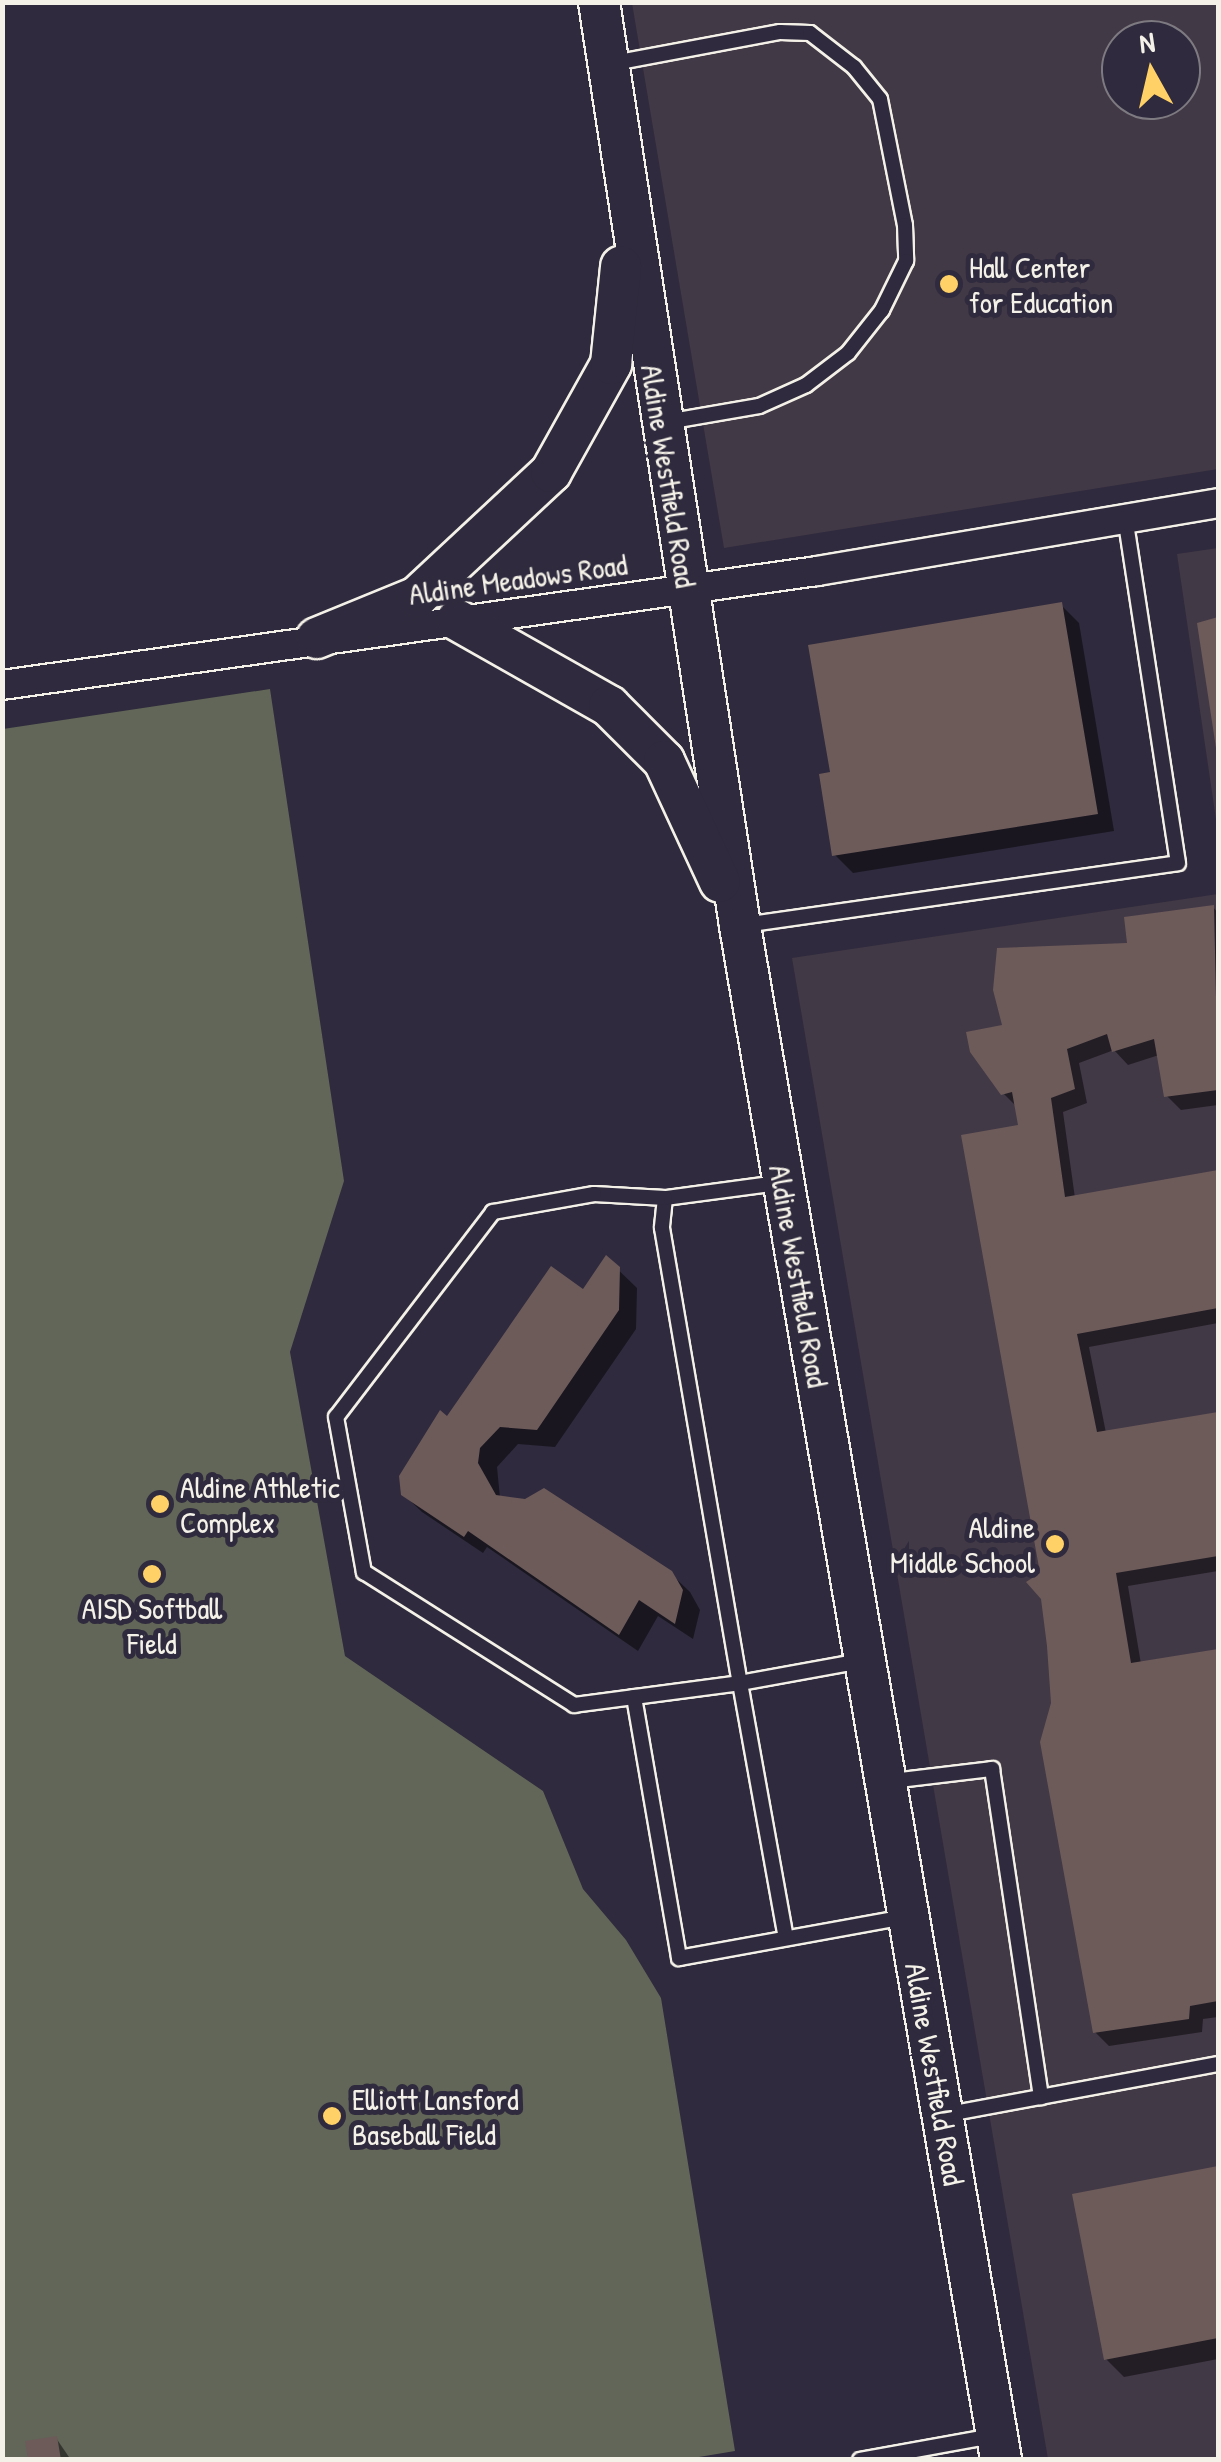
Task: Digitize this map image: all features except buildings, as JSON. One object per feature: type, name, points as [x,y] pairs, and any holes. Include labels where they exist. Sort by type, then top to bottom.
[{"type":"main road","name":"Aldine Westfield Road","points":[[581,2],[609,77]]},
{"type":"main road","name":"Aldine Westfield Road","points":[[599,2],[627,214],[740,926],[999,2447]]},
{"type":"main road","points":[[317,638],[417,596],[551,472],[611,364],[627,214]]},
{"type":"main road","points":[[457,620],[609,706],[664,762],[740,926]]},
{"type":"street","name":"Aldine Meadows Road","points":[[2,685],[688,589],[1218,503]]},
{"type":"lane","points":[[609,77],[780,32],[810,34],[854,67],[880,99],[905,225],[906,261],[882,310],[848,353],[806,385],[759,406],[660,423]]},
{"type":"lane","points":[[740,926],[1178,863],[1125,516]]},
{"type":"lane","points":[[784,1182],[665,1198],[594,1194],[492,1212],[336,1416],[364,1572],[574,1705],[864,1660]]},
{"type":"lane","points":[[665,1198],[662,1228],[786,1938]]},
{"type":"lane","points":[[634,1697],[679,1958],[908,1916]]},
{"type":"lane","points":[[885,1782],[992,1769],[1041,2097]]},
{"type":"lane","points":[[942,2115],[1218,2064]]},
{"type":"lane","points":[[860,2460],[999,2447]]},
{"type":"shaded area","name":"Hall Center for Education","points":[[632,3],[1218,3],[1218,469],[724,548]]},
{"type":"shaded area","points":[[1218,548],[1218,833],[1177,554]]},
{"type":"shaded area","name":"Aldine Middle School","points":[[1218,894],[1218,2459],[1048,2459],[792,958]]},
{"type":"green space","name":"Aldine Athletic Complex","points":[[270,689],[344,1181],[290,1352],[345,1656],[543,1791],[583,1889],[626,1940],[661,1998],[735,2451],[681,2460],[3,2459],[3,729]]},
{"type":"place","name":"Hall Center for Education","points":[[949,284]]},
{"type":"place","name":"Aldine Athletic Complex","points":[[160,1504]]},
{"type":"place","name":"Aldine Middle School","points":[[1055,1544]]},
{"type":"place","name":"AISD Softball Field","points":[[152,1574]]},
{"type":"place","name":"Elliott Lansford Baseball Field","points":[[332,2116]]}]
